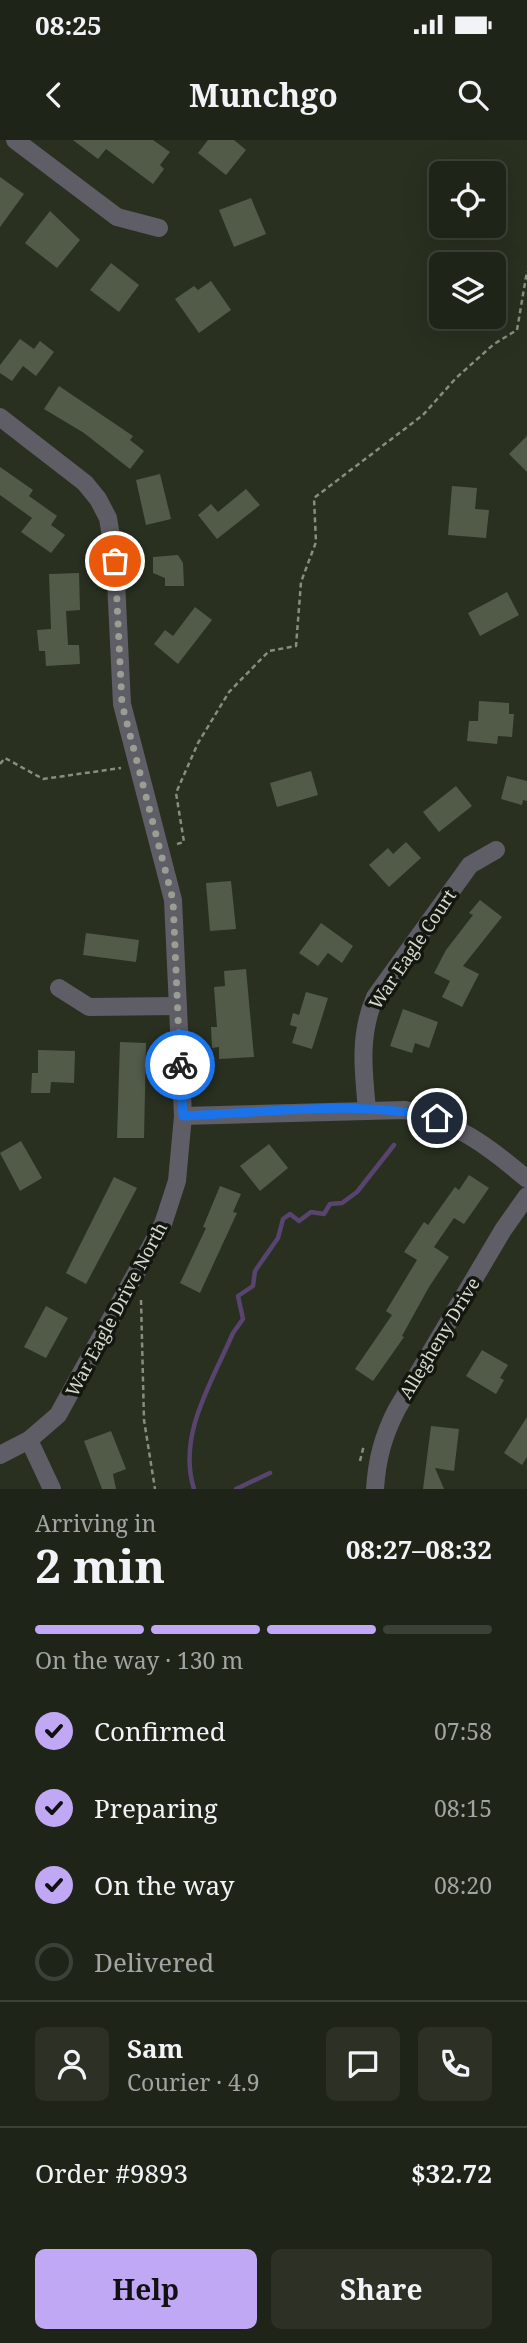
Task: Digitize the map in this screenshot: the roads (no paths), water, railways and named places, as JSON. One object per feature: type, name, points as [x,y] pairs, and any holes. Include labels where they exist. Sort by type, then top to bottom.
[{"type":"street","points":[[15,140],[117,217],[159,228]]},
{"type":"street","name":"War Eagle Drive North","points":[[0,417],[85,484],[99,499],[108,518],[115,561],[122,704],[173,900],[183,1116],[177,1181],[171,1204],[68,1399],[58,1415],[29,1440],[0,1455]]},
{"type":"street","name":"War Eagle Court","points":[[367,1109],[363,1038],[366,1019],[375,997],[470,865],[496,850]]},
{"type":"street","points":[[59,988],[89,1006],[178,1006]]},
{"type":"street","points":[[183,1116],[405,1110],[437,1118],[484,1144],[527,1179]]},
{"type":"street","name":"Allegheny Drive","points":[[375,1489],[377,1459],[384,1433],[503,1230],[527,1196]]},
{"type":"street","points":[[29,1440],[52,1489]]},
{"type":"waterway","points":[[194,1489],[190,1469],[193,1429],[207,1390],[233,1333],[243,1319],[238,1296],[253,1286],[255,1271],[278,1238],[283,1219],[290,1214],[299,1221],[311,1212],[324,1214],[330,1204],[342,1203],[357,1192],[394,1145]]},
{"type":"waterway","points":[[236,1489],[270,1473]]}]
